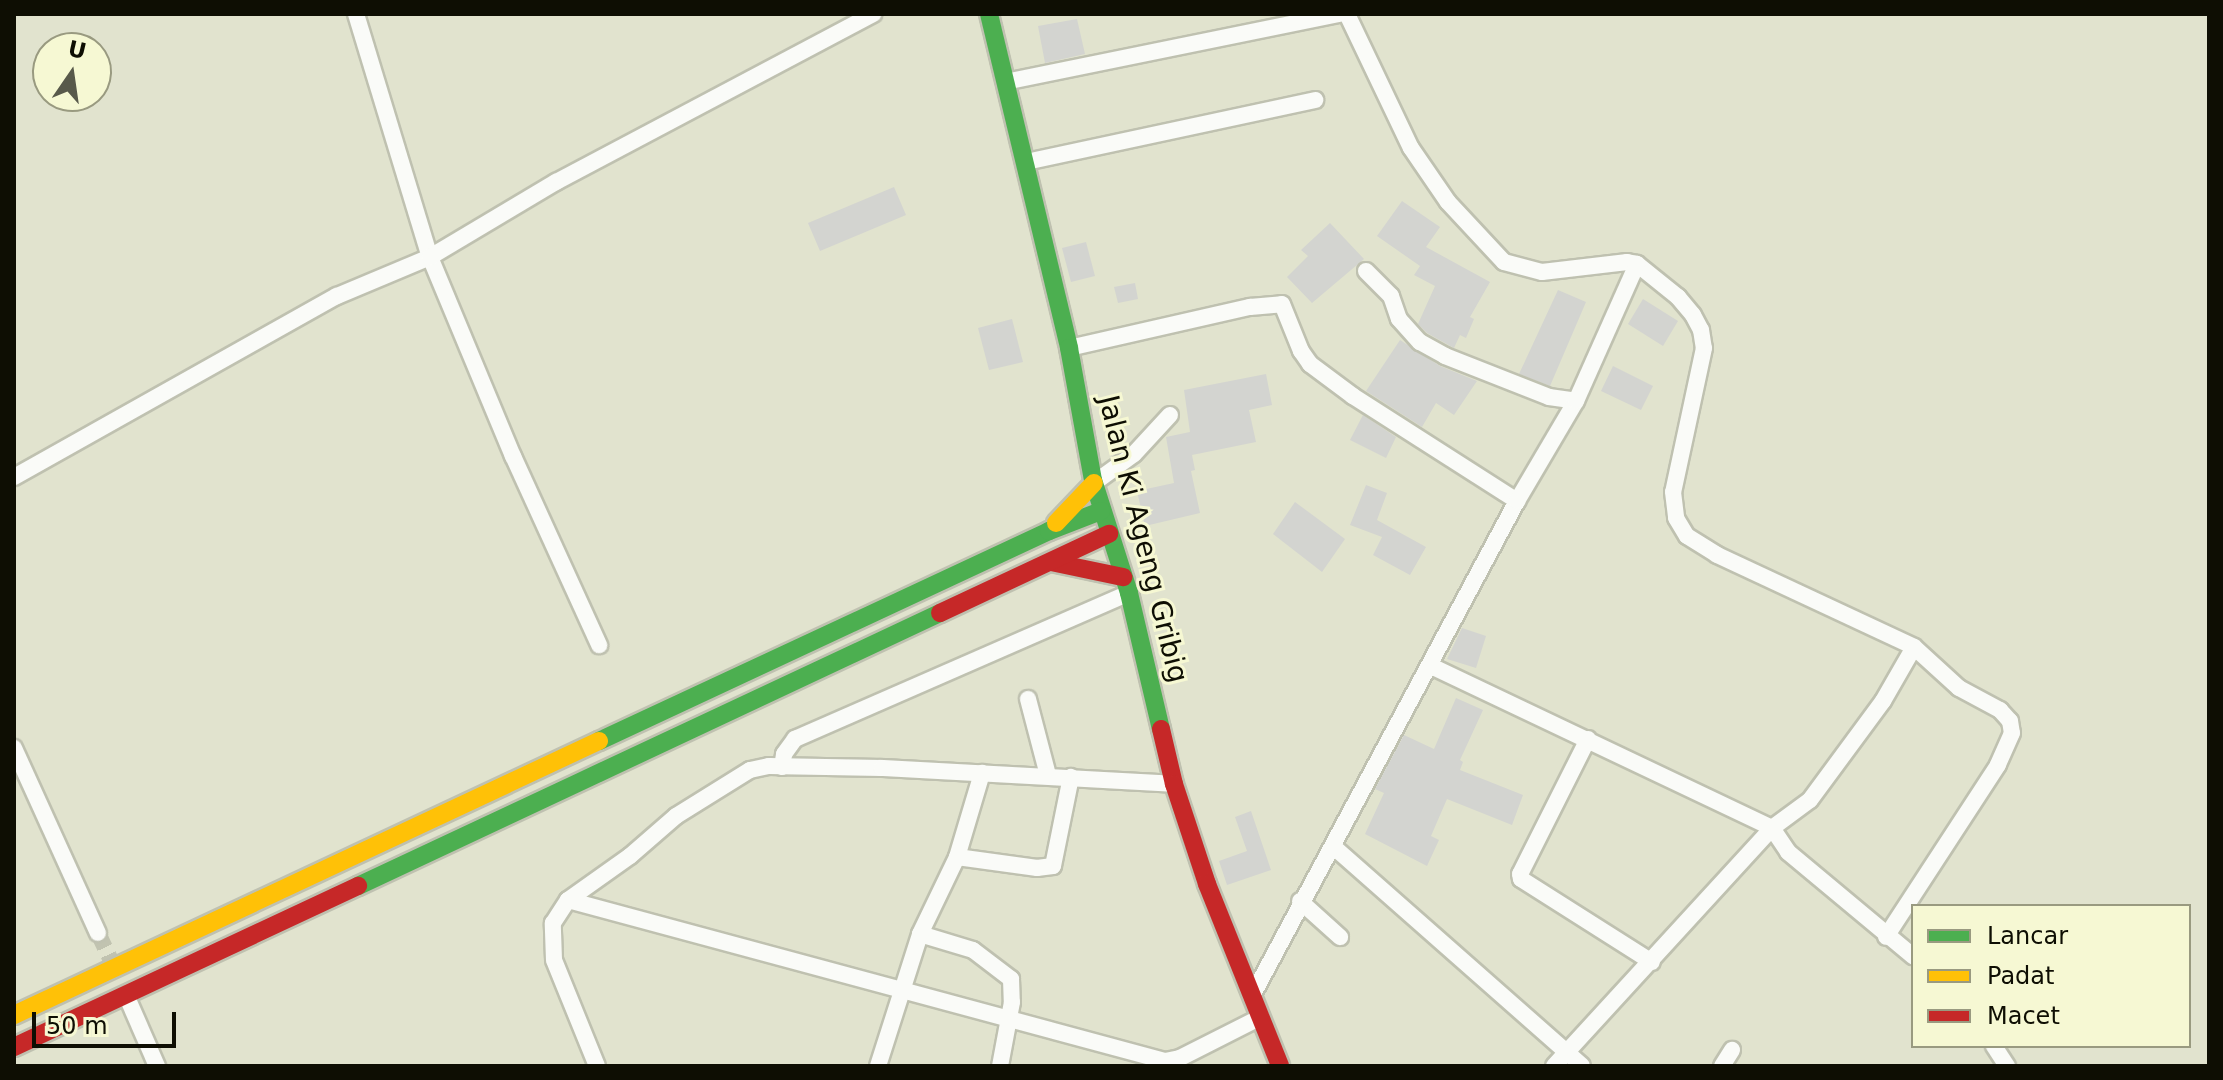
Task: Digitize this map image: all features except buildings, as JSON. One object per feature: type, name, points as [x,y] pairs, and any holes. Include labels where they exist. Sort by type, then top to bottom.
[{"type":"main road","name":"Jalan Ki Ageng Gribig","points":[[989,14],[1069,348],[1094,483],[1126,585],[1174,784],[1207,884],[1280,1066]]},
{"type":"main road","points":[[1049,531],[1094,483]]},
{"type":"main road","points":[[14,1015],[1049,531],[1101,511]]},
{"type":"main road","points":[[14,1047],[1109,534]]},
{"type":"main road","points":[[1051,562],[1126,585]]},
{"type":"street","points":[[356,14],[430,257],[513,456],[599,645]]},
{"type":"street","points":[[14,477],[337,296],[430,257],[556,182],[873,14]]},
{"type":"street","points":[[1005,82],[1339,14]]},
{"type":"street","points":[[1347,14],[1411,148],[1448,202],[1504,262],[1542,272],[1627,262],[1637,264],[1678,297],[1693,315],[1703,338],[1702,361],[1673,492],[1680,527],[1687,536],[1717,555],[1914,647],[1959,688],[2000,710],[2010,721],[2012,733],[1998,765],[1886,937]]},
{"type":"street","points":[[1026,162],[1315,100]]},
{"type":"street","points":[[1252,996],[1300,901],[1335,848],[1517,501],[1576,401],[1637,264]]},
{"type":"street","points":[[1366,271],[1391,296],[1399,319],[1420,342],[1445,356],[1549,397],[1576,401]]},
{"type":"street","points":[[1069,348],[1250,307],[1282,304],[1301,351],[1310,364],[1353,396],[1517,501]]},
{"type":"street","points":[[1094,483],[1134,454],[1170,415]]},
{"type":"street","points":[[782,767],[784,754],[795,739],[1126,585]]},
{"type":"street","points":[[1554,1066],[1772,828],[1810,800],[1883,701],[1914,647]]},
{"type":"street","points":[[1431,666],[1772,828],[1788,852],[1886,937],[1911,955]]},
{"type":"street","points":[[1028,699],[1048,775]]},
{"type":"street","points":[[1588,739],[1520,874],[1521,879],[1652,962]]},
{"type":"street","points":[[14,748],[98,933]]},
{"type":"street","points":[[597,1066],[554,960],[553,923],[568,900],[630,856],[676,816],[750,770],[760,766],[1048,775],[1174,784]]},
{"type":"street","points":[[878,1066],[920,934],[957,857],[982,773]]},
{"type":"street","points":[[957,857],[1037,868],[1053,866],[1071,777]]},
{"type":"street","points":[[1335,848],[1582,1066]]},
{"type":"street","points":[[568,900],[1165,1061],[1180,1058],[1261,1017]]},
{"type":"street","points":[[1300,901],[1340,937]]},
{"type":"street","points":[[920,934],[973,950],[1011,979],[1000,1066]]},
{"type":"street","points":[[130,1004],[157,1066]]},
{"type":"street","points":[[1995,1048],[2007,1066]]},
{"type":"street","points":[[1722,1066],[1732,1050]]},
{"type":"tunnel","points":[[98,933],[117,973]]},
{"type":"traffic: fast","points":[[989,14],[1069,348],[1093,480],[1129,593],[1161,729]]},
{"type":"traffic: fast","points":[[599,741],[1049,531],[1101,511]]},
{"type":"traffic: fast","points":[[358,886],[940,613]]},
{"type":"traffic: slow","points":[[1056,523],[1094,483]]},
{"type":"traffic: slow","points":[[14,1015],[599,741]]},
{"type":"traffic: jam","points":[[940,613],[1109,534]]},
{"type":"traffic: jam","points":[[1051,562],[1123,577]]},
{"type":"traffic: jam","points":[[1161,729],[1174,784],[1207,884],[1280,1066]]},
{"type":"traffic: jam","points":[[14,1047],[358,886]]}]
